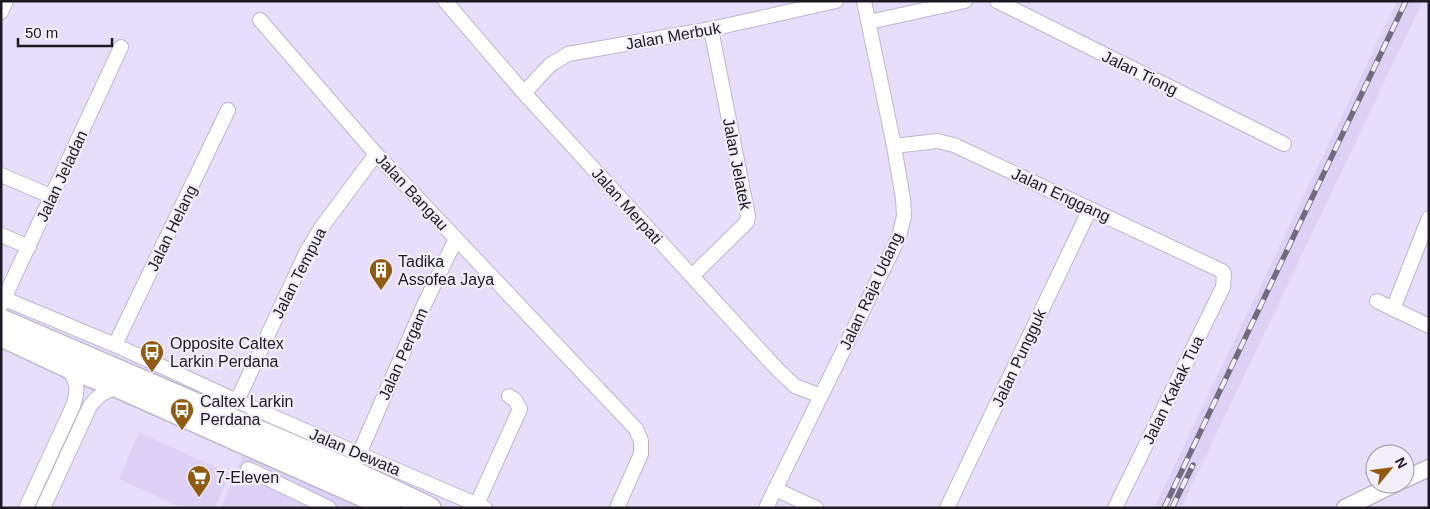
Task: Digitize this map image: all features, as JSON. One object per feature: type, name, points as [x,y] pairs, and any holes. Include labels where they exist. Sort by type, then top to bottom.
[{"type":"main road","points":[[1,320],[232,419],[355,463],[430,508]]},
{"type":"main road","points":[[1,335],[68,367],[118,387],[232,419],[390,508]]},
{"type":"street","points":[[1,12],[6,1]]},
{"type":"street","name":"Jalan Merpati","points":[[445,1],[524,93],[783,374],[796,386],[821,396]]},
{"type":"street","name":"Jalan Merbuk","points":[[524,93],[550,65],[568,54],[711,29],[836,1]]},
{"type":"street","name":"Jalan Raja Udang","points":[[766,508],[899,237],[904,216],[894,146],[864,1]]},
{"type":"street","points":[[869,22],[966,1]]},
{"type":"street","name":"Jalan Tiong","points":[[997,1],[1284,144]]},
{"type":"street","name":"Jalan Bangau","points":[[260,20],[376,154],[636,429],[641,441],[641,454],[617,508]]},
{"type":"street","name":"Jalan Jelatek","points":[[692,276],[748,222],[711,29]]},
{"type":"street","name":"Jalan Jeladan","points":[[3,302],[121,47]]},
{"type":"street","name":"Jalan Helang","points":[[115,345],[228,110]]},
{"type":"street","name":"Jalan Enggang","points":[[894,146],[937,141],[954,145],[1222,271]]},
{"type":"street","name":"Jalan Tempua","points":[[232,419],[307,250],[376,154]]},
{"type":"street","points":[[1,175],[52,197]]},
{"type":"street","name":"Jalan Pungguk","points":[[947,508],[1090,209]]},
{"type":"street","points":[[1394,309],[1429,218]]},
{"type":"street","points":[[1,235],[29,247]]},
{"type":"street","name":"Jalan Pergam","points":[[355,463],[424,306],[456,239]]},
{"type":"street","name":"Jalan Kakak Tua","points":[[1115,508],[1223,287],[1225,278],[1222,271]]},
{"type":"street","points":[[1377,301],[1429,326]]},
{"type":"street","points":[[3,302],[115,345],[232,419]]},
{"type":"street","points":[[26,508],[74,406],[78,392],[76,381],[68,367]]},
{"type":"street","points":[[43,508],[90,406],[97,397],[107,390],[118,387]]},
{"type":"street","points":[[481,506],[520,409],[515,400],[509,396]]},
{"type":"street","name":"Jalan Dewata","points":[[355,463],[481,506]]},
{"type":"street","points":[[1415,474],[1429,468]]},
{"type":"street","points":[[248,470],[329,508]]},
{"type":"street","points":[[775,489],[816,508]]},
{"type":"street","points":[[1345,508],[1374,494]]},
{"type":"shaded area","points":[[1397,1],[1423,1],[1181,508],[1154,508]]},
{"type":"shaded area","points":[[139,432],[230,474],[215,508],[182,508],[119,479]]},
{"type":"shaded area","points":[[243,455],[365,508],[221,508]]},
{"type":"railway","points":[[1164,508],[1406,1]]},
{"type":"railway","points":[[1172,508],[1193,465]]},
{"type":"place","name":"Tadika Assofea Jaya","points":[[381,291]]},
{"type":"place","name":"Opposite Caltex Larkin Perdana","points":[[152,373]]},
{"type":"place","name":"Caltex Larkin Perdana","points":[[182,431]]},
{"type":"place","name":"7-Eleven","points":[[199,498]]}]
